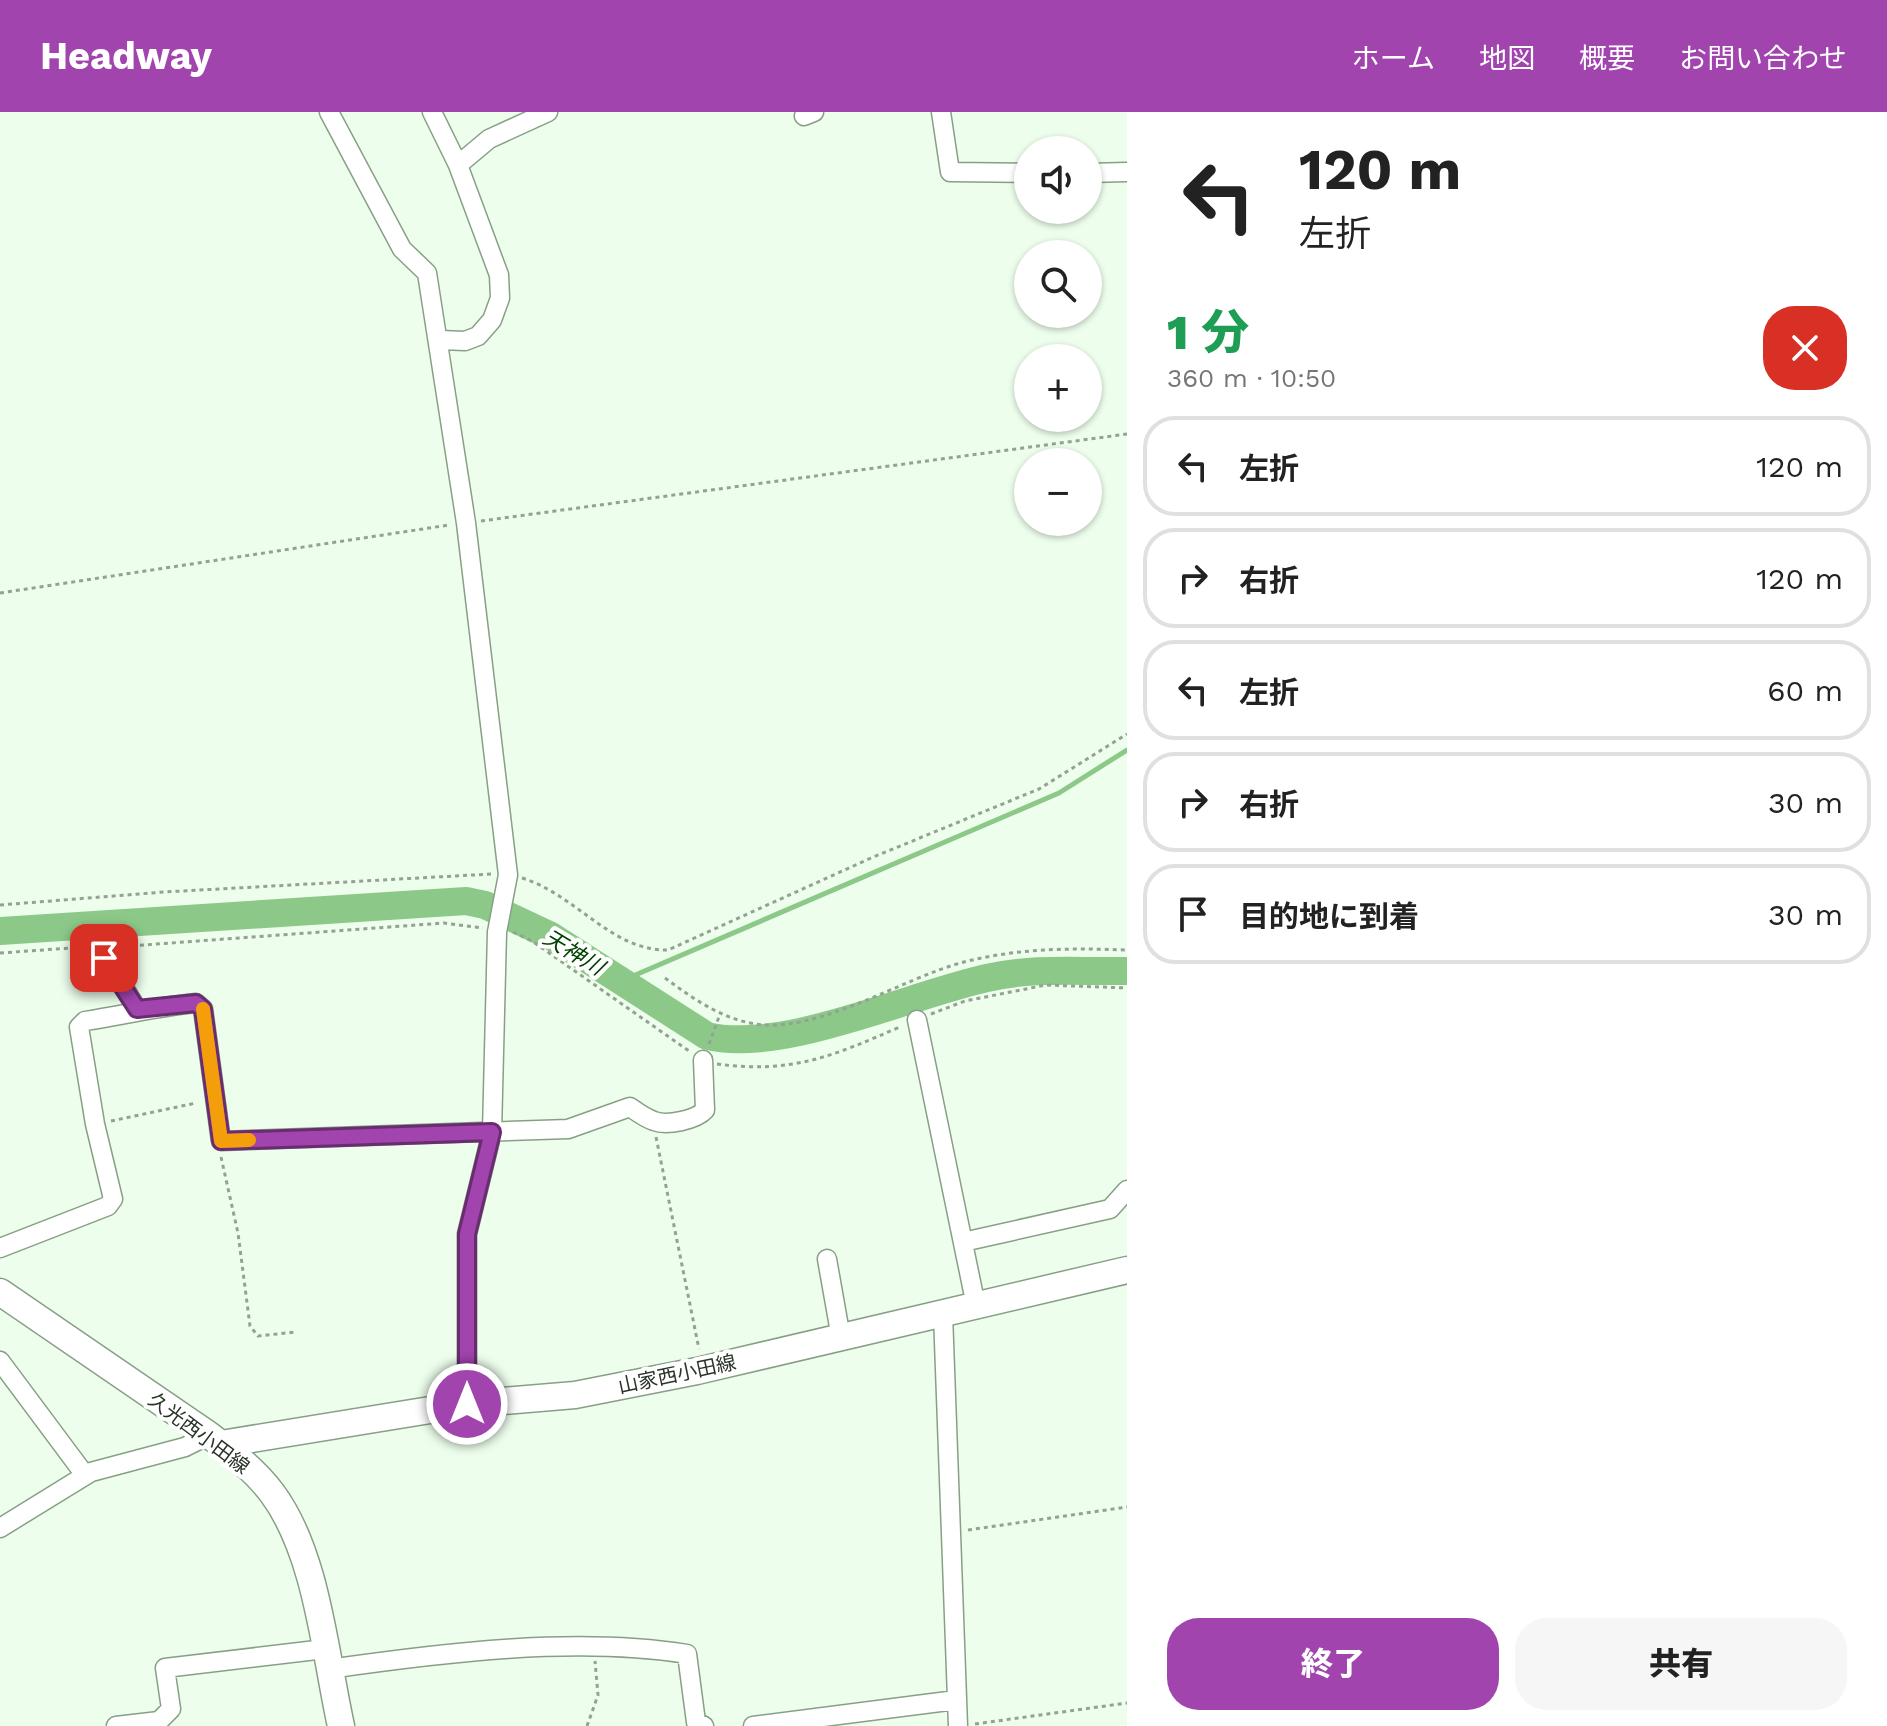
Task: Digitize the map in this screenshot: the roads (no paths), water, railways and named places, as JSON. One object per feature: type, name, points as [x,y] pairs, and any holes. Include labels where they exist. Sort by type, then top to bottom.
[{"type":"main road","name":"山家西小田線","points":[[215,1440],[467,1404],[575,1395],[704,1370],[1127,1270]]},
{"type":"main road","name":"久光西小田線","points":[[0,1292],[215,1440],[272,1493],[291,1526],[313,1593],[341,1726]]},
{"type":"street","points":[[329,112],[402,249],[427,273],[440,340],[466,523],[506,882],[498,929],[492,1132],[467,1234],[467,1404]]},
{"type":"street","points":[[432,112],[458,165],[499,275],[500,298],[492,320],[478,336],[465,341],[440,340]]},
{"type":"street","points":[[458,165],[489,139],[548,112]]},
{"type":"street","points":[[941,112],[950,172],[1014,173]]},
{"type":"street","points":[[1102,173],[1127,172]]},
{"type":"street","points":[[101,950],[137,1009]]},
{"type":"street","points":[[0,1248],[108,1206],[113,1199],[95,1124],[79,1027],[85,1021],[128,1014],[137,1009],[196,1003],[203,1009],[221,1141],[568,1129],[630,1107],[654,1122],[699,1117],[705,1110],[703,1060]]},
{"type":"street","points":[[917,1020],[976,1306]]},
{"type":"street","points":[[963,1242],[1110,1209],[1127,1190]]},
{"type":"street","points":[[827,1259],[841,1338]]},
{"type":"street","points":[[943,1314],[950,1443],[956,1700],[967,1725]]},
{"type":"street","points":[[0,1361],[85,1475]]},
{"type":"street","points":[[0,1528],[85,1475],[215,1440]]},
{"type":"street","points":[[116,1726],[159,1721],[171,1709],[165,1668],[495,1650],[647,1648],[687,1654],[696,1722],[704,1726]]},
{"type":"street","points":[[753,1726],[956,1700]]},
{"type":"waterway","points":[[619,982],[1059,793],[1127,750]]},
{"type":"waterway","name":"天神川","points":[[0,931],[466,901],[485,905],[551,936],[707,1036],[737,1039],[808,1030],[1004,975],[1039,971],[1127,971]]}]
